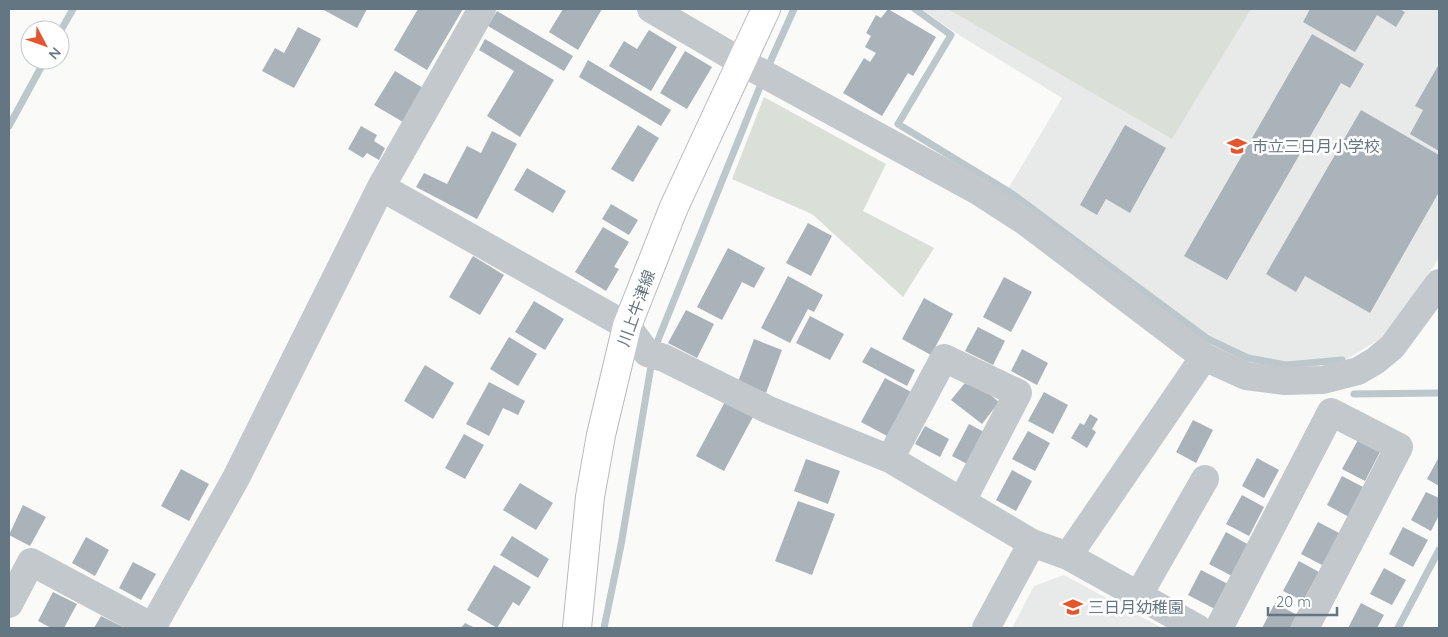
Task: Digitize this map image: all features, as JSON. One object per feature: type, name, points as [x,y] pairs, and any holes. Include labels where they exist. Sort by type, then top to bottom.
[{"type":"main road","name":"川上牛津線","points":[[577,628],[590,497],[601,435],[628,326],[674,207],[758,70],[766,9]]},
{"type":"street","points":[[9,604],[31,562],[152,628],[236,478],[381,188],[482,9]]},
{"type":"street","points":[[651,9],[758,70],[978,190],[1026,222],[1204,357],[1246,376],[1285,380],[1323,380],[1344,376],[1375,361],[1392,347],[1439,283]]},
{"type":"street","points":[[381,188],[628,326],[655,355],[771,411],[890,459],[1032,543],[1068,556],[1197,628]]},
{"type":"street","points":[[1068,556],[1204,357]]},
{"type":"street","points":[[890,459],[944,358],[1018,393],[962,501]]},
{"type":"street","points":[[1219,628],[1331,412],[1399,447],[1305,628]]},
{"type":"street","points":[[1138,596],[1205,478]]},
{"type":"street","points":[[986,628],[1032,543]]},
{"type":"shaded area","name":"市立三日月小学校","points":[[921,9],[1439,9],[1439,258],[1420,287],[1380,339],[1340,363],[1287,368],[1250,363],[1208,343],[1005,194],[1062,98],[959,35]]},
{"type":"shaded area","points":[[948,9],[1251,9],[1172,139]]},
{"type":"shaded area","points":[[764,97],[886,164],[863,211],[934,248],[903,297],[812,214],[732,179]]},
{"type":"shaded area","name":"三日月幼稚園","points":[[1064,575],[1162,628],[1012,628],[1034,586]]},
{"type":"building","points":[[322,9],[367,9],[357,28]]},
{"type":"building","points":[[418,9],[463,9],[427,70],[394,50]]},
{"type":"building","points":[[563,9],[602,9],[578,50],[549,32]]},
{"type":"building","points":[[888,9],[936,37],[913,76],[908,73],[882,116],[843,93],[864,58],[870,62],[876,53],[865,47],[871,36],[866,33],[876,15],[881,18]]},
{"type":"building","points":[[1310,9],[1399,9],[1405,12],[1396,27],[1377,15],[1355,52],[1303,22]]},
{"type":"building","points":[[497,11],[573,56],[564,71],[488,26]]},
{"type":"building","points":[[298,27],[321,39],[294,88],[262,71],[275,48],[284,53]]},
{"type":"building","points":[[649,30],[677,47],[651,91],[609,66],[624,41],[637,49]]},
{"type":"building","points":[[1312,34],[1364,64],[1350,88],[1341,83],[1227,280],[1184,256]]},
{"type":"building","points":[[485,39],[554,80],[520,137],[487,116],[514,71],[479,50]]},
{"type":"building","points":[[685,51],[712,67],[687,109],[660,93]]},
{"type":"building","points":[[588,60],[671,110],[661,126],[579,77]]},
{"type":"building","points":[[1439,64],[1439,151],[1410,134],[1423,110],[1415,106]]},
{"type":"building","points":[[395,71],[423,88],[403,122],[374,105]]},
{"type":"building","points":[[1361,110],[1439,155],[1439,192],[1370,313],[1305,276],[1296,292],[1266,274]]},
{"type":"building","points":[[638,125],[659,138],[633,182],[611,169]]},
{"type":"building","points":[[1125,125],[1166,148],[1130,213],[1106,199],[1097,215],[1080,205]]},
{"type":"building","points":[[361,126],[377,135],[374,141],[385,148],[379,160],[367,153],[363,158],[348,149]]},
{"type":"building","points":[[492,131],[517,144],[477,219],[416,187],[424,173],[447,184],[467,146],[481,153]]},
{"type":"building","points":[[527,168],[566,191],[553,213],[514,190]]},
{"type":"building","points":[[611,204],[638,220],[629,235],[602,219]]},
{"type":"building","points":[[808,223],[832,236],[811,276],[786,263]]},
{"type":"building","points":[[603,227],[629,242],[614,267],[619,269],[606,291],[575,272]]},
{"type":"building","points":[[728,248],[765,268],[754,288],[742,282],[722,320],[697,307]]},
{"type":"building","points":[[473,256],[504,275],[480,315],[449,297]]},
{"type":"building","points":[[788,276],[823,295],[814,312],[808,309],[790,343],[761,328]]},
{"type":"building","points":[[1004,277],[1032,292],[1011,332],[983,317]]},
{"type":"building","points":[[924,298],[953,314],[931,355],[902,339]]},
{"type":"building","points":[[534,301],[564,319],[545,350],[515,332]]},
{"type":"building","points":[[686,310],[714,324],[697,358],[668,343]]},
{"type":"building","points":[[810,316],[844,334],[830,360],[796,343]]},
{"type":"building","points":[[978,327],[1005,341],[993,365],[965,351]]},
{"type":"building","points":[[509,337],[537,354],[518,386],[490,369]]},
{"type":"building","points":[[754,339],[782,350],[766,393],[738,382]]},
{"type":"building","points":[[871,347],[915,370],[907,386],[862,362]]},
{"type":"building","points":[[1022,349],[1048,363],[1037,385],[1011,371]]},
{"type":"building","points":[[425,365],[454,383],[433,419],[404,401]]},
{"type":"building","points":[[885,378],[913,393],[889,437],[861,422]]},
{"type":"building","points":[[969,378],[999,402],[982,424],[951,400]]},
{"type":"building","points":[[489,382],[525,401],[518,415],[503,408],[489,436],[466,424]]},
{"type":"building","points":[[1044,392],[1068,405],[1053,434],[1028,421]]},
{"type":"building","points":[[727,398],[755,413],[724,471],[696,456]]},
{"type":"building","points":[[1090,414],[1098,419],[1092,429],[1096,432],[1087,448],[1071,438],[1080,423],[1084,425]]},
{"type":"building","points":[[1193,420],[1213,430],[1196,463],[1176,452]]},
{"type":"building","points":[[969,424],[986,433],[969,465],[952,456]]},
{"type":"building","points":[[925,426],[949,439],[940,457],[915,444]]},
{"type":"building","points":[[1028,431],[1050,443],[1035,471],[1012,459]]},
{"type":"building","points":[[464,434],[484,445],[465,479],[445,468]]},
{"type":"building","points":[[1358,440],[1380,452],[1365,481],[1342,469]]},
{"type":"building","points":[[1439,457],[1439,486],[1427,479]]},
{"type":"building","points":[[1257,458],[1279,470],[1264,498],[1242,486]]},
{"type":"building","points":[[806,459],[840,471],[828,504],[794,491]]},
{"type":"building","points":[[181,469],[209,484],[189,521],[161,506]]},
{"type":"building","points":[[1012,470],[1032,481],[1016,511],[996,500]]},
{"type":"building","points":[[1342,476],[1365,488],[1349,517],[1327,505]]},
{"type":"building","points":[[520,483],[553,503],[536,530],[503,510]]},
{"type":"building","points":[[1426,492],[1439,498],[1439,515],[1431,531],[1411,520]]},
{"type":"building","points":[[1242,495],[1264,507],[1249,536],[1226,524]]},
{"type":"building","points":[[798,501],[835,514],[812,575],[775,561]]},
{"type":"building","points":[[23,505],[46,517],[30,546],[9,535]]},
{"type":"building","points":[[1318,522],[1341,534],[1324,566],[1301,554]]},
{"type":"building","points":[[1403,527],[1428,540],[1413,567],[1389,554]]},
{"type":"building","points":[[1226,532],[1249,545],[1232,576],[1209,564]]},
{"type":"building","points":[[512,536],[549,559],[538,578],[500,555]]},
{"type":"building","points":[[86,537],[109,550],[95,576],[72,563]]},
{"type":"building","points":[[1299,561],[1319,572],[1303,601],[1283,591]]},
{"type":"building","points":[[133,562],[156,574],[141,600],[119,588]]},
{"type":"building","points":[[494,565],[531,587],[519,606],[513,602],[497,628],[467,610]]},
{"type":"building","points":[[1384,568],[1406,580],[1392,605],[1370,594]]},
{"type":"building","points":[[1201,570],[1228,584],[1215,609],[1188,595]]},
{"type":"building","points":[[53,592],[77,604],[64,628],[51,628],[38,621]]},
{"type":"building","points":[[1275,603],[1297,615],[1290,628],[1262,628]]},
{"type":"building","points":[[1361,603],[1384,615],[1377,628],[1348,628]]},
{"type":"building","points":[[101,616],[125,628],[94,628]]},
{"type":"building","points":[[465,623],[475,628],[461,628]]},
{"type":"waterway","points":[[67,20],[73,9]]},
{"type":"waterway","points":[[767,69],[794,9]]},
{"type":"waterway","points":[[915,9],[951,35],[898,124],[1011,193],[1208,339],[1248,358],[1286,365],[1342,360]]},
{"type":"waterway","points":[[9,126],[40,70]]},
{"type":"waterway","points":[[654,350],[763,79]]},
{"type":"waterway","points":[[604,628],[621,545],[652,360]]},
{"type":"waterway","points":[[1354,394],[1439,393]]},
{"type":"waterway","points":[[1398,628],[1439,550]]},
{"type":"place","name":"市立三日月小学校","points":[[1237,146]]},
{"type":"place","name":"三日月幼稚園","points":[[1073,607]]}]
